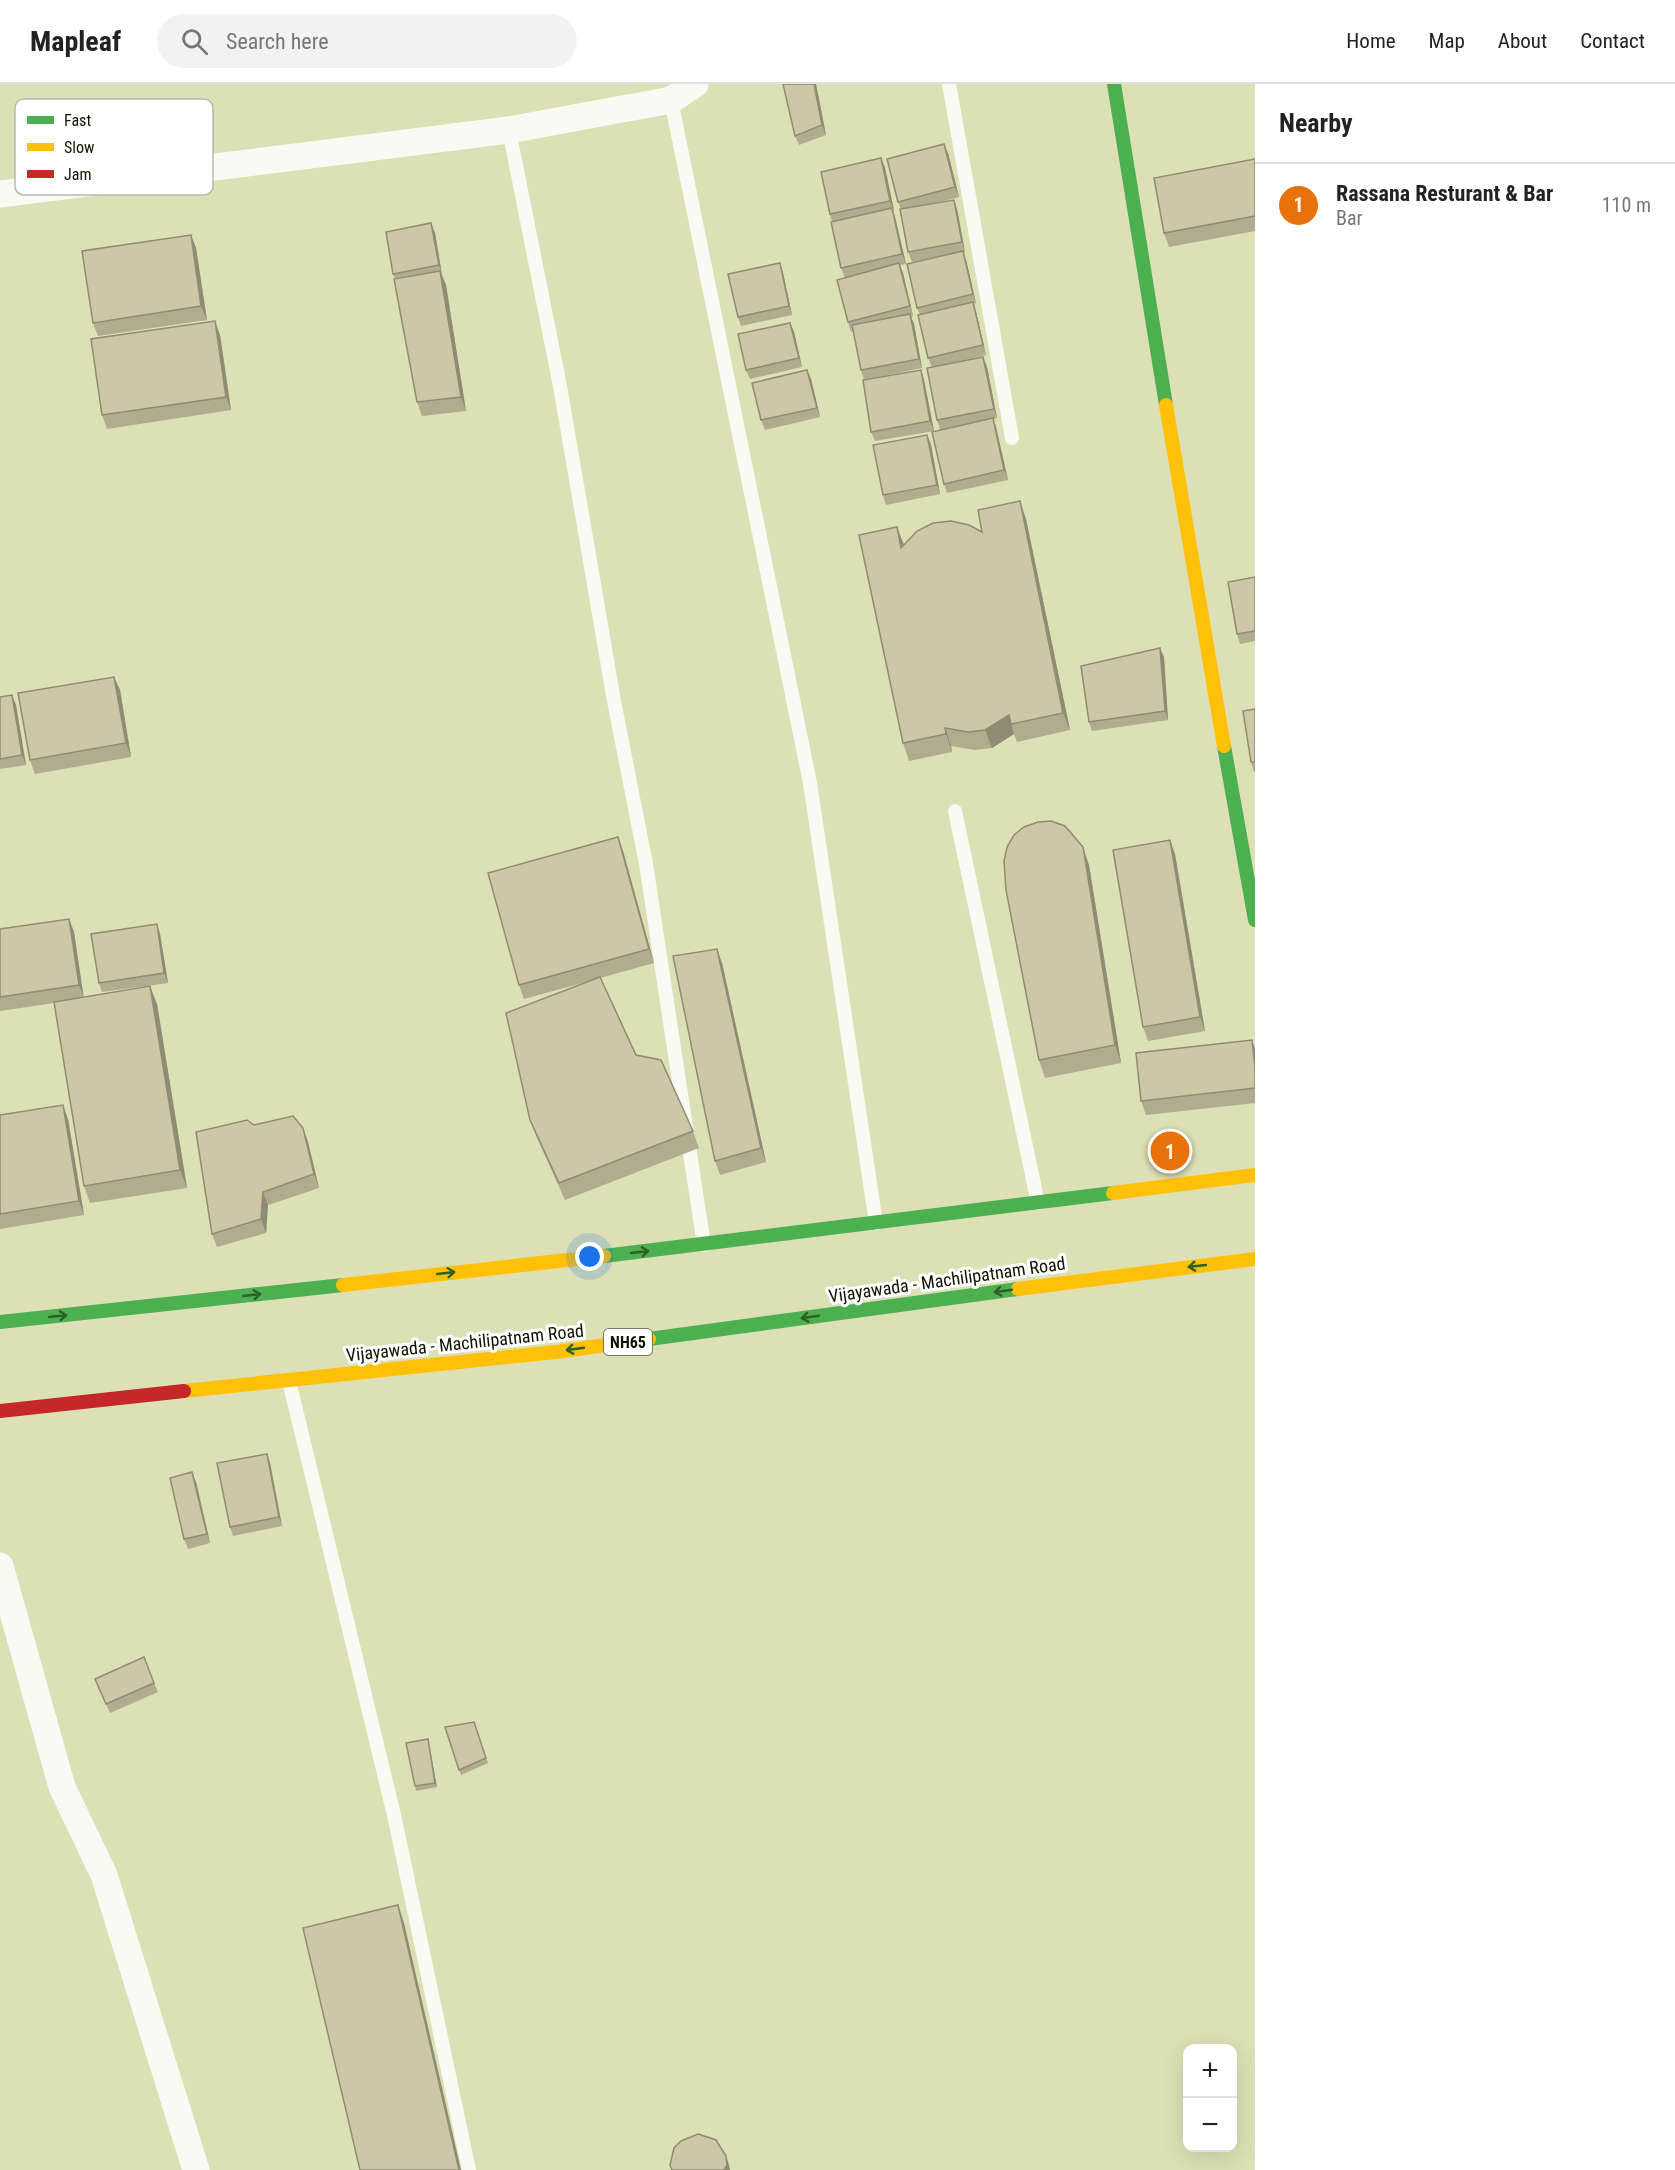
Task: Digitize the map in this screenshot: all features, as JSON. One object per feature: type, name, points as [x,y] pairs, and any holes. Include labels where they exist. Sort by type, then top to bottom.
[{"type":"main road","points":[[1114,84],[1185,522],[1255,920]]},
{"type":"main road","points":[[0,1322],[704,1245],[1255,1175]]},
{"type":"main road","name":"Vijayawada - Machilipatnam Road","points":[[0,1411],[556,1352],[1111,1276],[1255,1259]]},
{"type":"street","points":[[213,167],[509,130],[671,100],[695,84]]},
{"type":"street","points":[[0,194],[15,192]]},
{"type":"street","points":[[0,1566],[62,1787],[104,1875],[196,2170]]},
{"type":"lane","points":[[949,84],[1012,438]]},
{"type":"lane","points":[[671,100],[810,783],[876,1223]]},
{"type":"lane","points":[[509,130],[560,386],[614,701],[646,864],[704,1245]]},
{"type":"lane","points":[[955,811],[1038,1203]]},
{"type":"lane","points":[[289,1381],[394,1815],[469,2170]]},
{"type":"building","points":[[783,84],[814,84],[822,125],[795,136]]},
{"type":"building","points":[[944,144],[955,187],[898,202],[887,159]]},
{"type":"building","points":[[881,158],[890,201],[830,214],[821,172]]},
{"type":"building","points":[[1255,159],[1255,216],[1164,233],[1154,178]]},
{"type":"building","points":[[954,200],[962,242],[908,252],[900,209]]},
{"type":"building","points":[[892,208],[902,254],[841,268],[831,222]]},
{"type":"building","points":[[431,223],[439,265],[393,274],[386,232]]},
{"type":"building","points":[[191,235],[201,306],[93,323],[82,251]]},
{"type":"building","points":[[963,251],[973,294],[917,308],[907,264]]},
{"type":"building","points":[[780,263],[789,306],[738,317],[728,274]]},
{"type":"building","points":[[899,263],[910,306],[848,322],[837,280]]},
{"type":"building","points":[[440,271],[461,397],[417,402],[394,279]]},
{"type":"building","points":[[973,302],[983,345],[928,358],[918,315]]},
{"type":"building","points":[[910,314],[919,359],[861,370],[852,325]]},
{"type":"building","points":[[215,321],[226,397],[102,415],[91,339]]},
{"type":"building","points":[[790,323],[799,358],[746,370],[738,334]]},
{"type":"building","points":[[983,357],[994,409],[937,420],[927,368]]},
{"type":"building","points":[[807,370],[817,408],[761,420],[752,383]]},
{"type":"building","points":[[921,370],[930,421],[871,432],[863,380]]},
{"type":"building","points":[[993,418],[1004,470],[944,484],[932,432]]},
{"type":"building","points":[[927,435],[937,485],[883,495],[873,445]]},
{"type":"building","points":[[1020,501],[1063,713],[1011,724],[1009,715],[985,730],[968,732],[945,728],[946,734],[903,743],[859,535],[897,527],[901,548],[917,531],[933,523],[951,521],[969,525],[982,532],[978,510]]},
{"type":"building","points":[[1255,577],[1255,631],[1237,634],[1228,582]]},
{"type":"building","points":[[1160,648],[1165,711],[1089,722],[1081,666]]},
{"type":"building","points":[[114,677],[126,743],[30,760],[18,693]]},
{"type":"building","points":[[12,695],[22,755],[0,759],[0,697]]},
{"type":"building","points":[[1255,709],[1255,762],[1251,762],[1243,711]]},
{"type":"building","points":[[1051,821],[1065,826],[1083,847],[1115,1045],[1039,1060],[1006,890],[1004,861],[1007,847],[1014,835],[1024,827],[1038,822]]},
{"type":"building","points":[[618,837],[649,949],[519,985],[488,873]]},
{"type":"building","points":[[1170,840],[1200,1017],[1143,1027],[1113,850]]},
{"type":"building","points":[[69,919],[79,985],[0,997],[0,929]]},
{"type":"building","points":[[157,924],[164,973],[99,983],[91,934]]},
{"type":"building","points":[[717,949],[761,1148],[715,1161],[673,956]]},
{"type":"building","points":[[600,977],[636,1055],[661,1060],[693,1131],[559,1183],[530,1120],[506,1013]]},
{"type":"building","points":[[150,986],[180,1170],[84,1186],[54,1002]]},
{"type":"building","points":[[1252,1040],[1255,1088],[1141,1101],[1136,1053]]},
{"type":"building","points":[[63,1105],[79,1201],[0,1214],[0,1115]]},
{"type":"building","points":[[293,1116],[303,1128],[314,1174],[263,1192],[261,1219],[212,1234],[196,1132],[247,1120],[254,1125]]},
{"type":"building","points":[[267,1454],[279,1517],[230,1527],[217,1463]]},
{"type":"building","points":[[192,1472],[207,1534],[184,1539],[170,1478]]},
{"type":"building","points":[[144,1657],[154,1683],[106,1704],[95,1679]]},
{"type":"building","points":[[474,1722],[486,1758],[459,1770],[445,1727]]},
{"type":"building","points":[[428,1739],[435,1783],[415,1786],[406,1743]]},
{"type":"building","points":[[398,1905],[459,2170],[360,2170],[303,1928]]},
{"type":"building","points":[[698,2134],[716,2140],[726,2156],[727,2165],[724,2170],[672,2170],[670,2165],[674,2148],[681,2141]]},
{"type":"traffic: fast","points":[[1114,84],[1166,405]]},
{"type":"traffic: fast","points":[[1224,746],[1255,920]]},
{"type":"traffic: fast","points":[[604,1256],[1113,1193]]},
{"type":"traffic: fast","points":[[0,1322],[343,1285]]},
{"type":"traffic: fast","points":[[649,1339],[1018,1289]]},
{"type":"traffic: slow","points":[[1166,405],[1224,746]]},
{"type":"traffic: slow","points":[[1113,1193],[1255,1175]]},
{"type":"traffic: slow","points":[[343,1285],[604,1256]]},
{"type":"traffic: slow","points":[[1018,1289],[1255,1259]]},
{"type":"traffic: slow","points":[[184,1391],[556,1352],[649,1339]]},
{"type":"traffic: jam","points":[[0,1411],[184,1391]]},
{"type":"place","name":"Rassana Resturant & Bar","points":[[1170,1151]]}]
